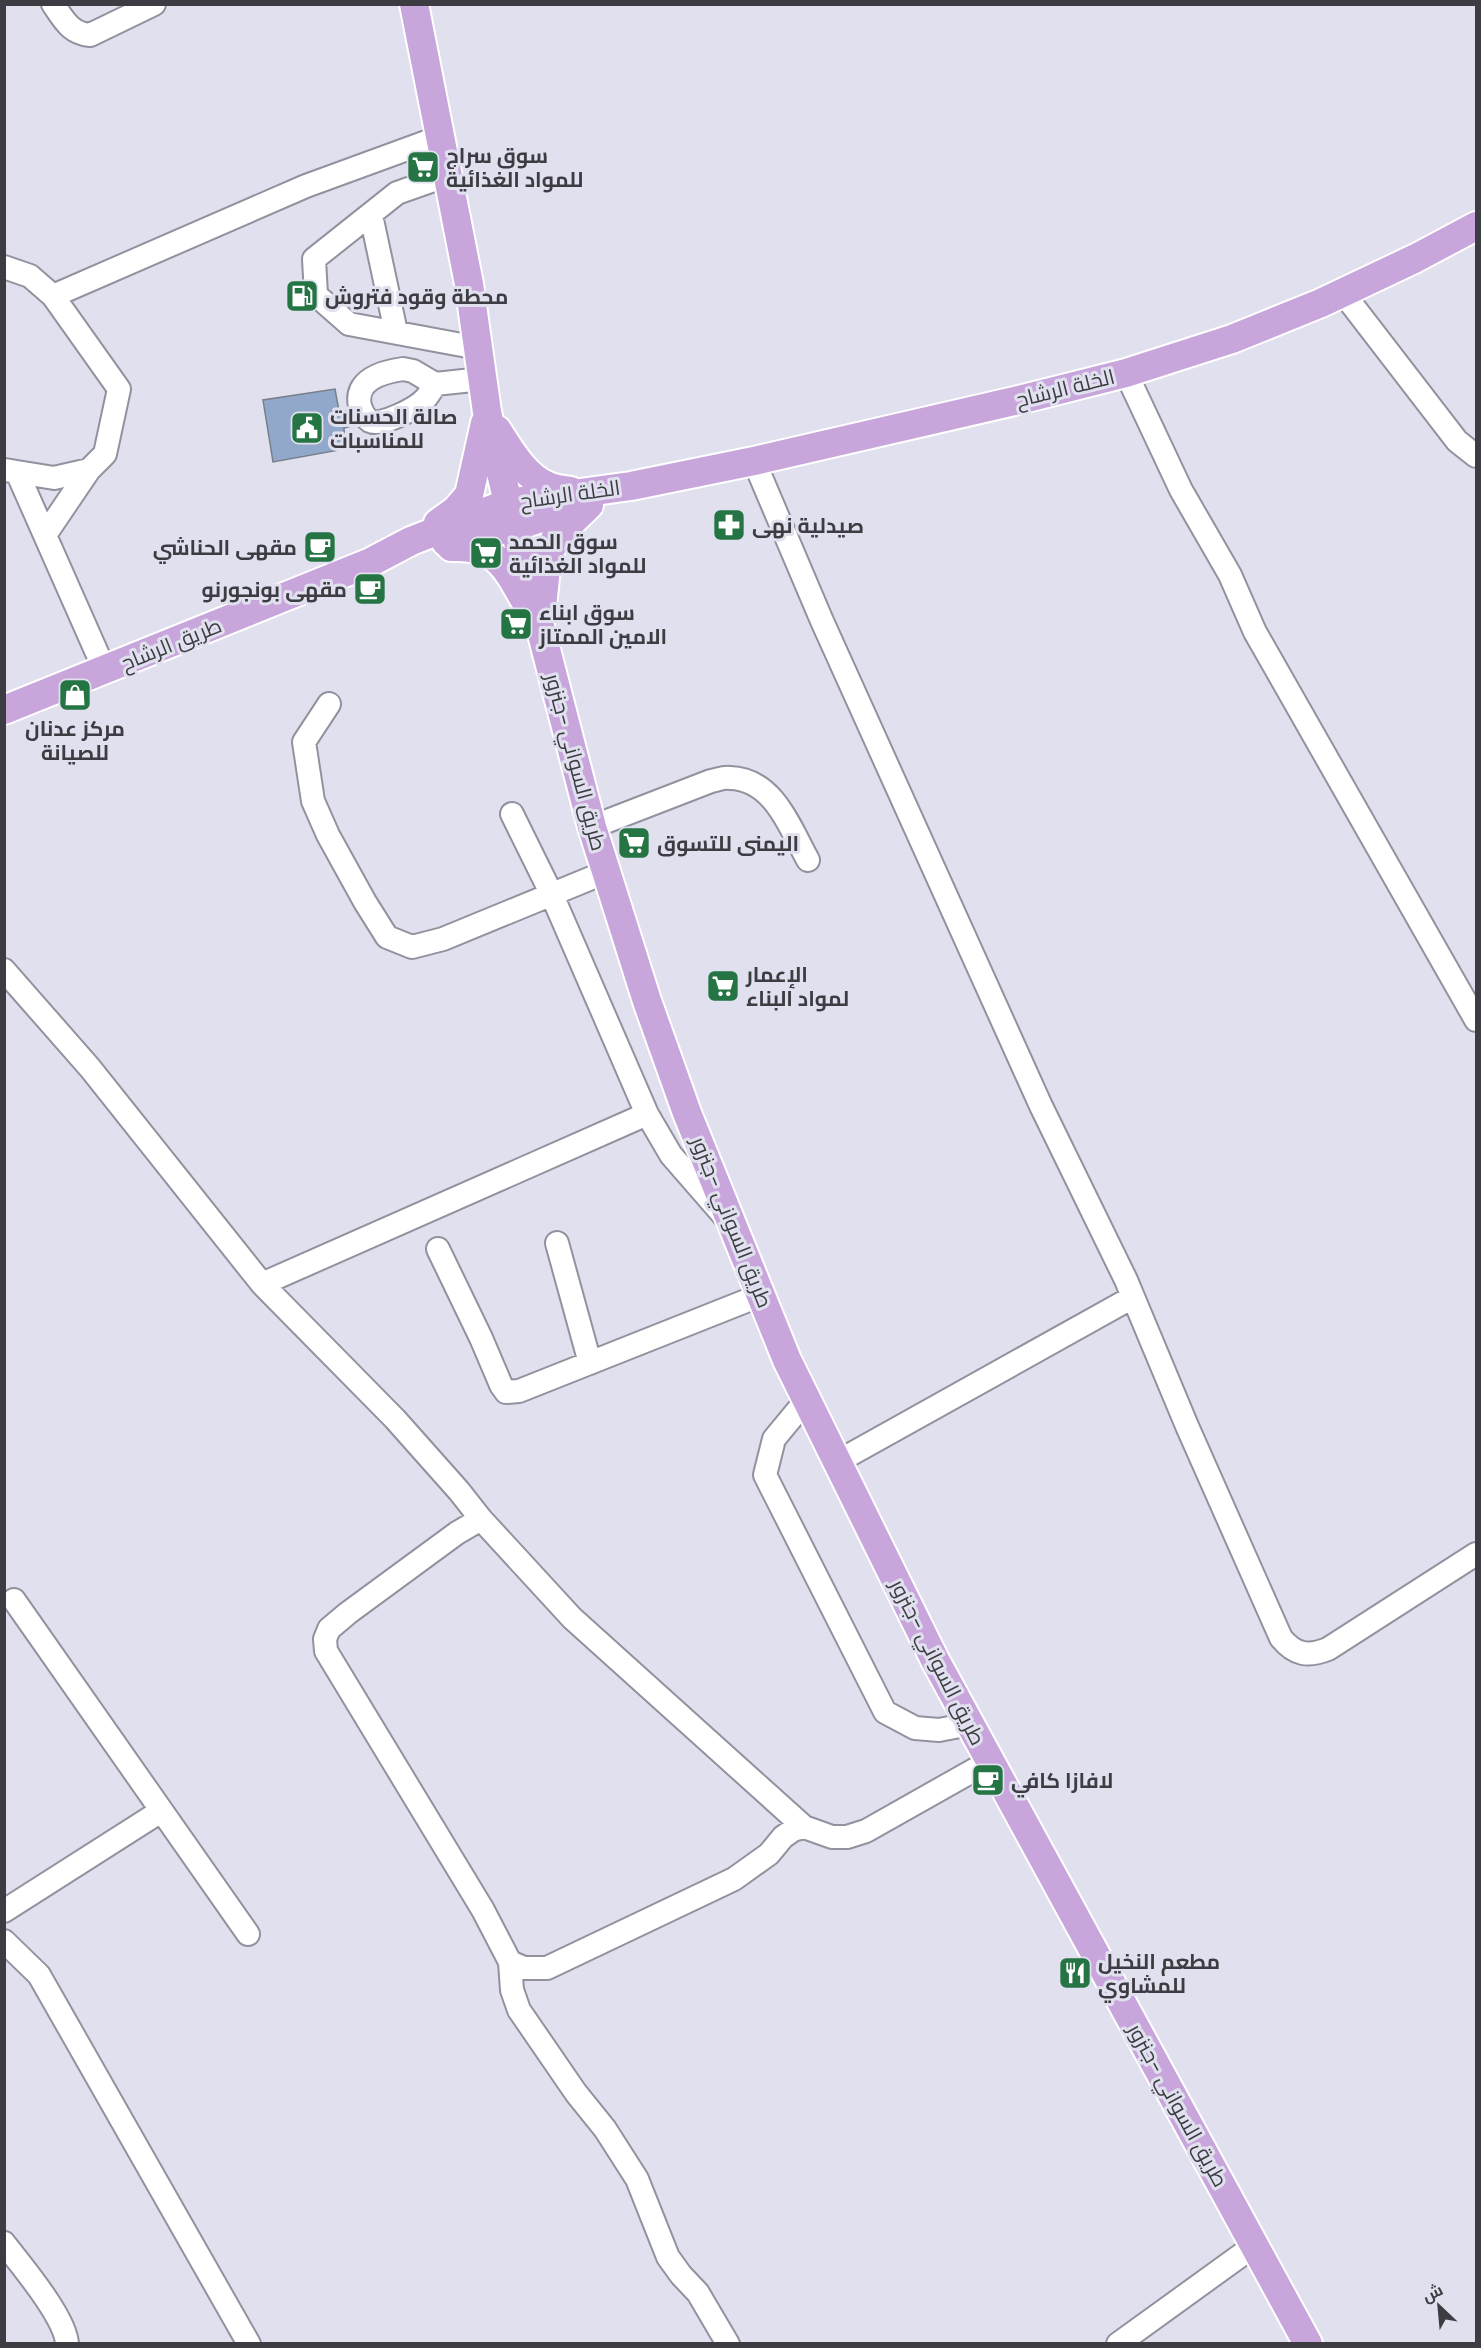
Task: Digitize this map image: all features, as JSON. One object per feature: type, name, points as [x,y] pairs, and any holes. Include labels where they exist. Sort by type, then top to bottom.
[{"type":"main road","name":"طريق السواني -جنزور","points":[[414,4],[469,284],[487,412],[511,515],[592,827],[674,1077],[787,1360],[935,1660],[1308,2343]]},
{"type":"main road","name":"الخلة الرشاح","points":[[511,515],[1019,400],[1126,373],[1232,339],[1342,293],[1476,226]]},
{"type":"main road","points":[[487,412],[511,452],[526,471],[547,486],[586,497],[556,537],[548,558],[542,600],[542,631]]},
{"type":"main road","points":[[412,545],[456,510],[469,495],[487,412]]},
{"type":"main road","name":"طريق الرشاح","points":[[4,710],[412,545],[511,515]]},
{"type":"main road","points":[[412,545],[476,548],[492,554],[506,568],[542,631]]},
{"type":"street","points":[[53,4],[67,26],[79,34],[90,35],[154,4]]},
{"type":"street","points":[[53,296],[306,186],[440,137]]},
{"type":"street","points":[[447,175],[397,193],[314,259],[316,295],[349,324],[478,348]]},
{"type":"street","points":[[372,214],[396,332]]},
{"type":"street","points":[[4,267],[30,276],[53,296],[119,389],[105,454],[89,470],[45,535]]},
{"type":"street","points":[[1342,293],[1457,441],[1476,456]]},
{"type":"street","points":[[1126,373],[1181,490],[1230,575],[1255,632],[1476,1020]]},
{"type":"street","points":[[435,384],[482,379]]},
{"type":"street","points":[[754,461],[822,621],[1041,1106],[1133,1297],[1187,1426],[1281,1638],[1289,1648],[1303,1655],[1315,1654],[1328,1649],[1476,1554]]},
{"type":"street","points":[[11,471],[54,478],[89,470]]},
{"type":"street","points":[[11,471],[45,535],[105,671]]},
{"type":"street","points":[[329,704],[304,742],[313,801],[328,835],[364,902],[387,937],[412,947],[443,939],[606,872]]},
{"type":"street","points":[[592,827],[711,781],[730,778],[755,784],[775,800],[808,860]]},
{"type":"street","points":[[512,814],[552,894],[647,1114],[677,1162],[733,1226]]},
{"type":"street","points":[[4,970],[90,1068],[262,1284],[394,1419],[481,1519],[572,1618],[804,1827],[832,1837],[847,1837],[866,1831],[990,1761]]},
{"type":"street","points":[[262,1284],[647,1114]]},
{"type":"street","points":[[557,1243],[590,1363]]},
{"type":"street","points":[[438,1249],[506,1392],[519,1391],[761,1296]]},
{"type":"street","points":[[837,1461],[1133,1297]]},
{"type":"street","points":[[807,1399],[774,1439],[765,1475],[770,1485],[885,1712],[915,1728],[939,1730],[970,1724]]},
{"type":"street","points":[[481,1519],[457,1533],[364,1600],[329,1629],[325,1639],[326,1651],[483,1910],[510,1962],[512,1989],[519,2010],[576,2092],[605,2128],[637,2179],[668,2257],[698,2293],[728,2343]]},
{"type":"street","points":[[14,1600],[248,1934]]},
{"type":"street","points":[[4,1911],[161,1811]]},
{"type":"street","points":[[510,1962],[525,1968],[548,1968],[734,1879],[769,1854],[783,1837],[793,1830],[804,1827]]},
{"type":"street","points":[[4,1941],[39,1975],[249,2343]]},
{"type":"street","points":[[4,2243],[56,2313],[67,2335],[67,2343]]},
{"type":"street","points":[[1118,2343],[1255,2245]]},
{"type":"building","points":[[335,389],[339,411],[347,411],[352,422],[352,426],[344,428],[345,449],[273,462],[263,400]]},
{"type":"place","name":"سوق سراج للمواد الغذائية","points":[[423,167]]},
{"type":"place","name":"محطة وقود فتروش","points":[[302,296]]},
{"type":"place","name":"صالة الحسنات للمناسبات","points":[[307,428]]},
{"type":"place","name":"صيدلية نهى","points":[[729,525]]},
{"type":"place","name":"مقهى الحناشي","points":[[320,547]]},
{"type":"place","name":"سوق الحمد للمواد الغذائية","points":[[486,553]]},
{"type":"place","name":"مقهى بونجورنو","points":[[370,589]]},
{"type":"place","name":"سوق ابناء الامين الممتاز","points":[[516,624]]},
{"type":"place","name":"مركز عدنان للصيانة","points":[[75,695]]},
{"type":"place","name":"اليمنى للتسوق","points":[[634,843]]},
{"type":"place","name":"الإعمار لمواد البناء","points":[[723,986]]},
{"type":"place","name":"لافازا كافي","points":[[988,1780]]},
{"type":"place","name":"مطعم النخيل للمشاوي","points":[[1075,1973]]}]
